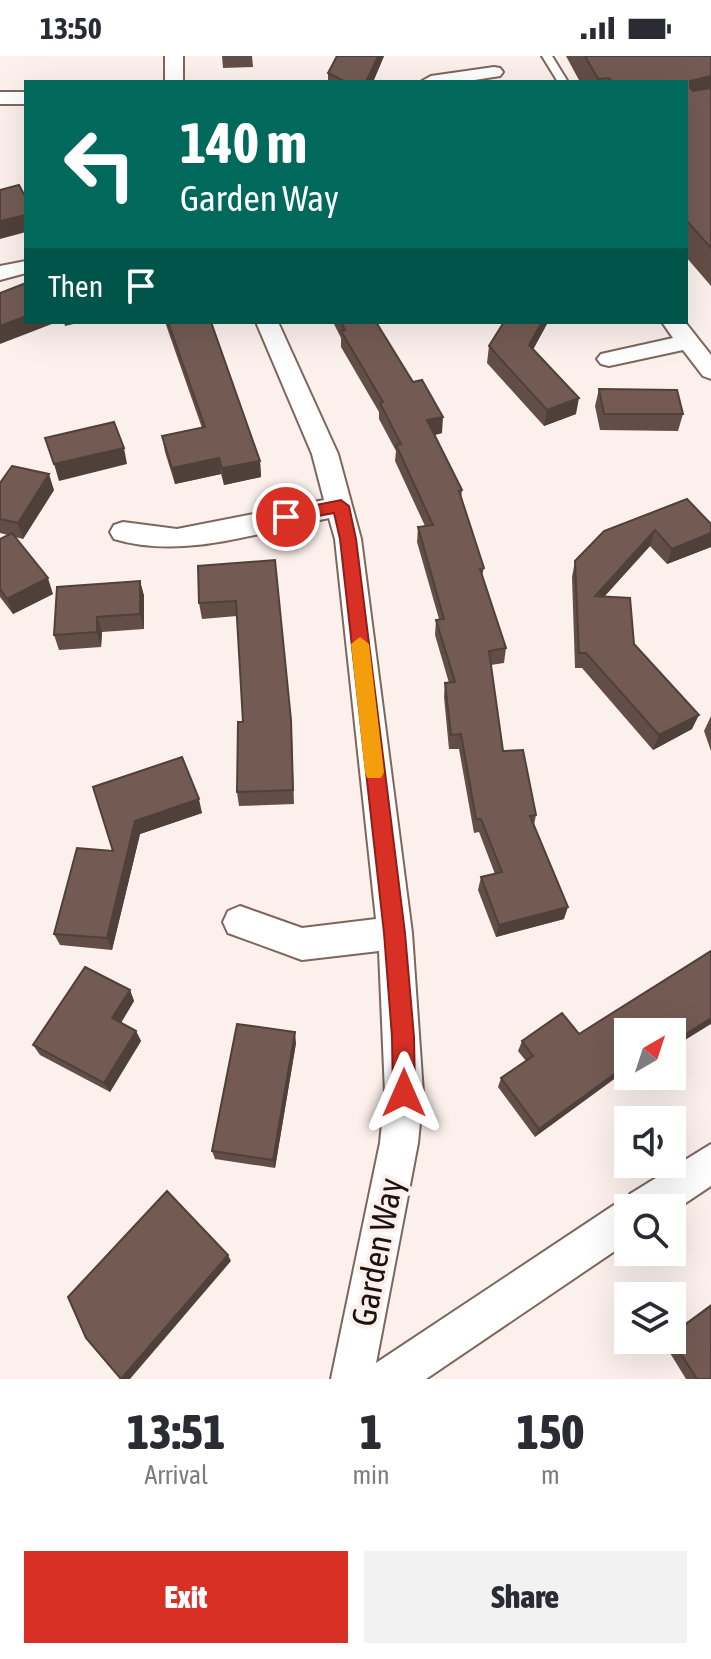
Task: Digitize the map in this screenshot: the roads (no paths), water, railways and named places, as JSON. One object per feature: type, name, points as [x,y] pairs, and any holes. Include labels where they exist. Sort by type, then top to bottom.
[{"type":"street","points":[[174,56],[174,80]]},
{"type":"street","points":[[437,80],[494,70]]},
{"type":"street","points":[[0,98],[24,98]]},
{"type":"street","points":[[0,273],[24,267]]},
{"type":"street","name":"Garden Way","points":[[268,324],[325,454],[348,539],[395,933],[404,1093],[399,1143],[352,1379]]},
{"type":"street","points":[[674,324],[711,371]]},
{"type":"street","points":[[609,359],[688,342]]},
{"type":"street","points":[[123,532],[177,539],[341,506]]},
{"type":"street","points":[[240,922],[302,944],[395,933]]},
{"type":"street","points":[[665,1194],[711,1163]]},
{"type":"street","points":[[389,1379],[614,1228]]},
{"type":"lane","points":[[547,56],[562,80]]}]
